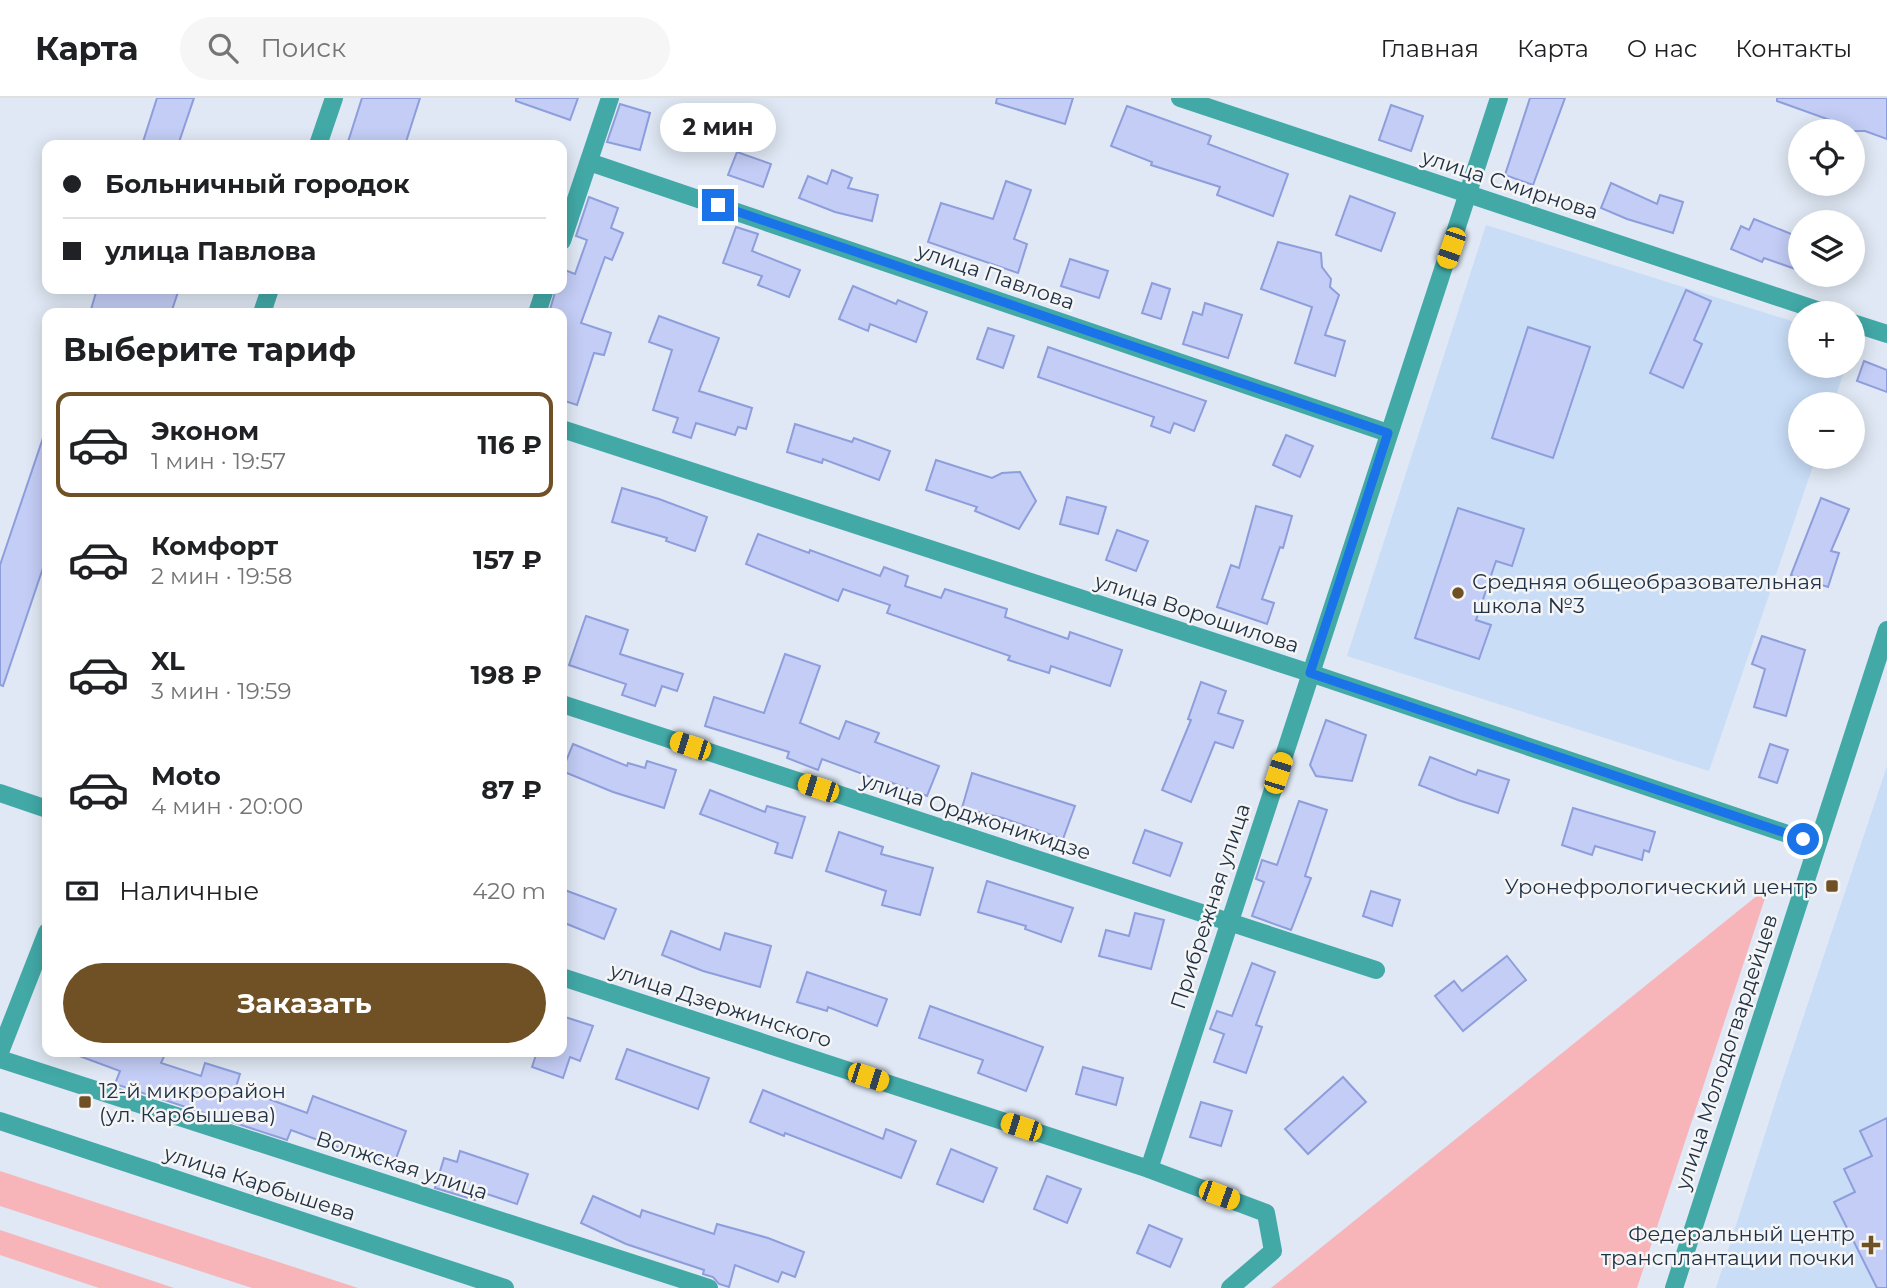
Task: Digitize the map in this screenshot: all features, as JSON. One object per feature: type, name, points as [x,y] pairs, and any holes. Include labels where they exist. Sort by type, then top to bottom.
[{"type":"street","points":[[320,140],[334,98]]},
{"type":"street","points":[[567,226],[610,98]]},
{"type":"street","name":"улица Смирнова","points":[[1180,98],[1790,301]]},
{"type":"street","name":"Прибрежная улица","points":[[1149,1169],[1499,98]]},
{"type":"street","name":"улица Павлова","points":[[589,162],[1388,433]]},
{"type":"street","points":[[1865,327],[1887,334]]},
{"type":"street","name":"улица Ворошилова","points":[[567,431],[1310,673],[1817,844]]},
{"type":"street","name":"улица Молодогвардейцев","points":[[1674,1288],[1887,630]]},
{"type":"street","name":"улица Орджоникидзе","points":[[567,706],[1376,970]]},
{"type":"street","points":[[0,793],[42,807]]},
{"type":"street","points":[[0,1052],[42,945]]},
{"type":"street","name":"улица Дзержинского","points":[[567,979],[1149,1169],[1266,1213],[1273,1251],[1230,1288]]},
{"type":"street","name":"Волжская улица","points":[[0,1059],[709,1288]]},
{"type":"street","name":"улица Карбышева","points":[[0,1121],[505,1288]]},
{"type":"shaded area","points":[[1486,225],[1788,320],[1788,378],[1842,378],[1837,392],[1788,392],[1788,469],[1812,469],[1709,771],[1347,656]]},
{"type":"shaded area","points":[[1887,766],[1887,1288],[1716,1288],[1780,1087]]},
{"type":"shaded area","points":[[1769,886],[1637,1288],[1271,1288]]},
{"type":"shaded area","points":[[0,1171],[358,1288],[252,1288],[0,1206]]},
{"type":"shaded area","points":[[0,1230],[174,1288],[99,1288],[0,1255]]},
{"type":"building","points":[[157,98],[194,98],[180,140],[144,140]]},
{"type":"building","points":[[362,98],[420,98],[407,140],[349,140]]},
{"type":"building","points":[[516,98],[578,98],[570,120],[516,101]]},
{"type":"building","points":[[997,98],[1073,98],[1065,124],[996,103]]},
{"type":"building","points":[[1530,98],[1565,98],[1533,185],[1505,175]]},
{"type":"building","points":[[1777,98],[1887,98],[1887,139],[1865,131],[1865,119],[1827,119],[1777,101]]},
{"type":"building","points":[[620,104],[650,113],[640,150],[607,142]]},
{"type":"building","points":[[1391,105],[1423,116],[1411,151],[1379,140]]},
{"type":"building","points":[[1127,106],[1211,136],[1208,144],[1288,174],[1273,216],[1217,195],[1220,187],[1151,165],[1152,162],[1111,146]]},
{"type":"building","points":[[737,152],[771,164],[763,187],[728,175]]},
{"type":"building","points":[[832,170],[852,178],[848,188],[878,195],[872,221],[835,212],[799,198],[808,176],[827,184]]},
{"type":"building","points":[[1006,181],[1031,190],[1014,239],[1027,244],[1018,273],[928,242],[941,203],[993,219]]},
{"type":"building","points":[[1611,183],[1657,204],[1660,195],[1683,202],[1673,233],[1601,208]]},
{"type":"building","points":[[1350,196],[1395,213],[1381,251],[1336,235]]},
{"type":"building","points":[[589,197],[618,208],[611,228],[623,233],[612,260],[605,257],[581,323],[611,333],[604,355],[594,353],[577,405],[567,402],[567,308],[550,308],[555,294],[567,294],[567,271],[575,274],[587,240],[576,236]]},
{"type":"building","points":[[1754,219],[1788,233],[1788,266],[1764,258],[1762,262],[1731,249],[1741,226],[1749,230]]},
{"type":"building","points":[[736,227],[758,234],[752,251],[800,270],[789,297],[758,285],[762,276],[723,263]]},
{"type":"building","points":[[1278,242],[1321,253],[1322,267],[1331,279],[1330,287],[1339,295],[1325,335],[1345,341],[1335,376],[1295,363],[1312,307],[1261,289]]},
{"type":"building","points":[[1070,259],[1108,271],[1099,298],[1061,286]]},
{"type":"building","points":[[1152,283],[1170,289],[1161,319],[1142,313]]},
{"type":"building","points":[[853,286],[896,304],[898,300],[927,312],[916,342],[870,324],[868,331],[839,319]]},
{"type":"building","points":[[1686,290],[1711,301],[1694,340],[1702,344],[1683,388],[1650,373]]},
{"type":"building","points":[[96,294],[177,294],[173,308],[91,308]]},
{"type":"building","points":[[1205,303],[1242,315],[1228,358],[1183,344],[1193,312],[1202,315]]},
{"type":"building","points":[[659,316],[719,338],[699,391],[752,408],[746,429],[738,427],[735,435],[696,423],[691,438],[673,432],[678,418],[653,410],[672,350],[649,342]]},
{"type":"building","points":[[1528,327],[1590,347],[1553,458],[1492,438]]},
{"type":"building","points":[[988,328],[1014,336],[1003,368],[977,359]]},
{"type":"building","points":[[1048,347],[1206,401],[1194,431],[1174,423],[1170,433],[1151,426],[1154,417],[1038,377]]},
{"type":"building","points":[[1865,361],[1887,370],[1887,392],[1857,381],[1858,378],[1865,378]]},
{"type":"building","points":[[795,424],[852,442],[854,438],[890,451],[879,480],[823,459],[822,463],[787,452]]},
{"type":"building","points":[[1286,435],[1313,446],[1300,477],[1273,465]]},
{"type":"building","points":[[42,441],[42,571],[3,686],[0,685],[0,565]]},
{"type":"building","points":[[936,460],[992,478],[1002,473],[1020,472],[1036,501],[1019,529],[975,511],[977,507],[926,490]]},
{"type":"building","points":[[622,488],[707,517],[695,551],[666,541],[667,538],[612,522]]},
{"type":"building","points":[[1067,497],[1106,507],[1098,534],[1060,524]]},
{"type":"building","points":[[1821,498],[1849,509],[1831,551],[1839,553],[1828,587],[1791,575]]},
{"type":"building","points":[[1256,506],[1292,516],[1283,548],[1280,547],[1262,599],[1274,603],[1267,624],[1217,607],[1231,565],[1239,568]]},
{"type":"building","name":"Средняя общеобразовательная школа №3","points":[[1458,508],[1524,529],[1512,566],[1496,561],[1476,620],[1491,625],[1479,659],[1415,638]]},
{"type":"building","points":[[1117,530],[1148,541],[1136,571],[1106,560]]},
{"type":"building","points":[[758,534],[880,576],[884,567],[908,576],[905,586],[941,598],[945,589],[1007,609],[1005,617],[1068,639],[1070,632],[1122,650],[1110,686],[1051,666],[1049,673],[1008,660],[1010,656],[887,613],[890,605],[843,589],[838,601],[746,564]]},
{"type":"building","points":[[586,616],[628,630],[620,654],[683,674],[677,691],[662,686],[655,706],[622,695],[626,684],[569,665]]},
{"type":"building","points":[[1762,636],[1805,650],[1786,716],[1754,707],[1765,669],[1752,664]]},
{"type":"building","points":[[785,654],[820,666],[800,723],[839,739],[846,721],[879,733],[875,742],[939,766],[927,796],[890,782],[887,790],[869,784],[871,777],[822,759],[818,770],[787,758],[789,752],[705,726],[714,697],[764,713]]},
{"type":"building","points":[[1201,682],[1226,691],[1218,713],[1243,721],[1233,748],[1215,742],[1191,802],[1162,790],[1191,720],[1188,719]]},
{"type":"building","points":[[1326,720],[1366,735],[1352,781],[1316,776],[1310,765]]},
{"type":"building","points":[[573,744],[627,766],[628,763],[645,768],[647,761],[676,770],[664,808],[613,792],[567,773],[567,759]]},
{"type":"building","points":[[1770,744],[1788,750],[1777,783],[1759,777]]},
{"type":"building","points":[[1430,757],[1476,775],[1478,770],[1509,780],[1498,813],[1419,785]]},
{"type":"building","points":[[972,773],[1075,806],[1063,839],[1003,818],[962,808]]},
{"type":"building","points":[[710,790],[765,812],[767,806],[805,817],[792,858],[775,853],[778,843],[700,814]]},
{"type":"building","points":[[1299,801],[1327,810],[1305,876],[1311,878],[1291,930],[1252,916],[1264,882],[1256,879],[1262,860],[1277,865]]},
{"type":"building","points":[[1573,808],[1655,832],[1649,852],[1644,850],[1642,860],[1595,846],[1592,855],[1562,845]]},
{"type":"building","points":[[1145,830],[1182,843],[1170,876],[1133,863]]},
{"type":"building","points":[[839,832],[883,847],[881,854],[933,868],[920,915],[882,905],[886,891],[826,871]]},
{"type":"building","points":[[987,881],[1073,908],[1061,942],[1025,929],[1026,926],[978,912]]},
{"type":"building","points":[[567,891],[616,909],[604,939],[567,924]]},
{"type":"building","points":[[1371,891],[1400,900],[1392,926],[1363,916]]},
{"type":"building","points":[[1135,913],[1164,920],[1151,969],[1099,956],[1106,930],[1129,936]]},
{"type":"building","points":[[671,931],[720,950],[725,933],[771,946],[760,987],[703,971],[662,955]]},
{"type":"building","points":[[1507,956],[1526,980],[1463,1031],[1435,996],[1454,981],[1462,991]]},
{"type":"building","points":[[1252,963],[1275,972],[1256,1025],[1262,1027],[1246,1073],[1214,1062],[1224,1034],[1210,1029],[1217,1011],[1232,1016]]},
{"type":"building","points":[[807,972],[887,999],[877,1026],[828,1007],[827,1011],[797,1002]]},
{"type":"building","points":[[930,1006],[1043,1047],[1026,1091],[978,1073],[983,1060],[919,1038]]},
{"type":"building","points":[[567,1018],[593,1026],[580,1061],[570,1057],[563,1078],[532,1067],[535,1057],[567,1057]]},
{"type":"building","points":[[627,1049],[709,1078],[698,1109],[616,1079]]},
{"type":"building","points":[[82,1057],[164,1057],[161,1063],[201,1076],[205,1063],[240,1074],[236,1087],[307,1113],[313,1096],[406,1131],[394,1164],[344,1145],[342,1149],[291,1130],[287,1140],[115,1084],[120,1071]]},
{"type":"building","points":[[1083,1067],[1123,1078],[1116,1105],[1076,1094]]},
{"type":"building","points":[[1343,1077],[1366,1102],[1308,1154],[1285,1129]]},
{"type":"building","points":[[763,1090],[883,1139],[886,1129],[916,1141],[901,1178],[750,1122]]},
{"type":"building","points":[[1201,1102],[1232,1111],[1221,1146],[1190,1137]]},
{"type":"building","name":"Федеральный центр трансплантации почки","points":[[1887,1118],[1887,1288],[1877,1288],[1834,1202],[1855,1192],[1844,1169],[1872,1156],[1860,1131]]},
{"type":"building","points":[[951,1149],[997,1168],[983,1202],[937,1184]]},
{"type":"building","points":[[460,1151],[528,1174],[517,1204],[478,1191],[475,1200],[435,1188],[444,1158],[457,1162]]},
{"type":"building","points":[[1047,1176],[1081,1189],[1067,1223],[1034,1209]]},
{"type":"building","points":[[593,1196],[640,1217],[642,1210],[714,1234],[717,1224],[768,1238],[804,1252],[795,1277],[782,1272],[778,1282],[735,1265],[729,1287],[703,1274],[704,1270],[626,1244],[581,1223]]},
{"type":"building","points":[[1149,1225],[1182,1239],[1170,1267],[1137,1253]]},
{"type":"place","name":"Средняя общеобразовательная школа №3","points":[[1458,593]]},
{"type":"place","name":"Уронефрологический центр","points":[[1832,886]]},
{"type":"place","name":"12-й микрорайон (ул. Карбышева)","points":[[85,1102]]},
{"type":"place","name":"Федеральный центр трансплантации почки","points":[[1871,1245]]},
{"type":"route","points":[[718,205],[1388,433],[1310,673],[1803,839]]}]
